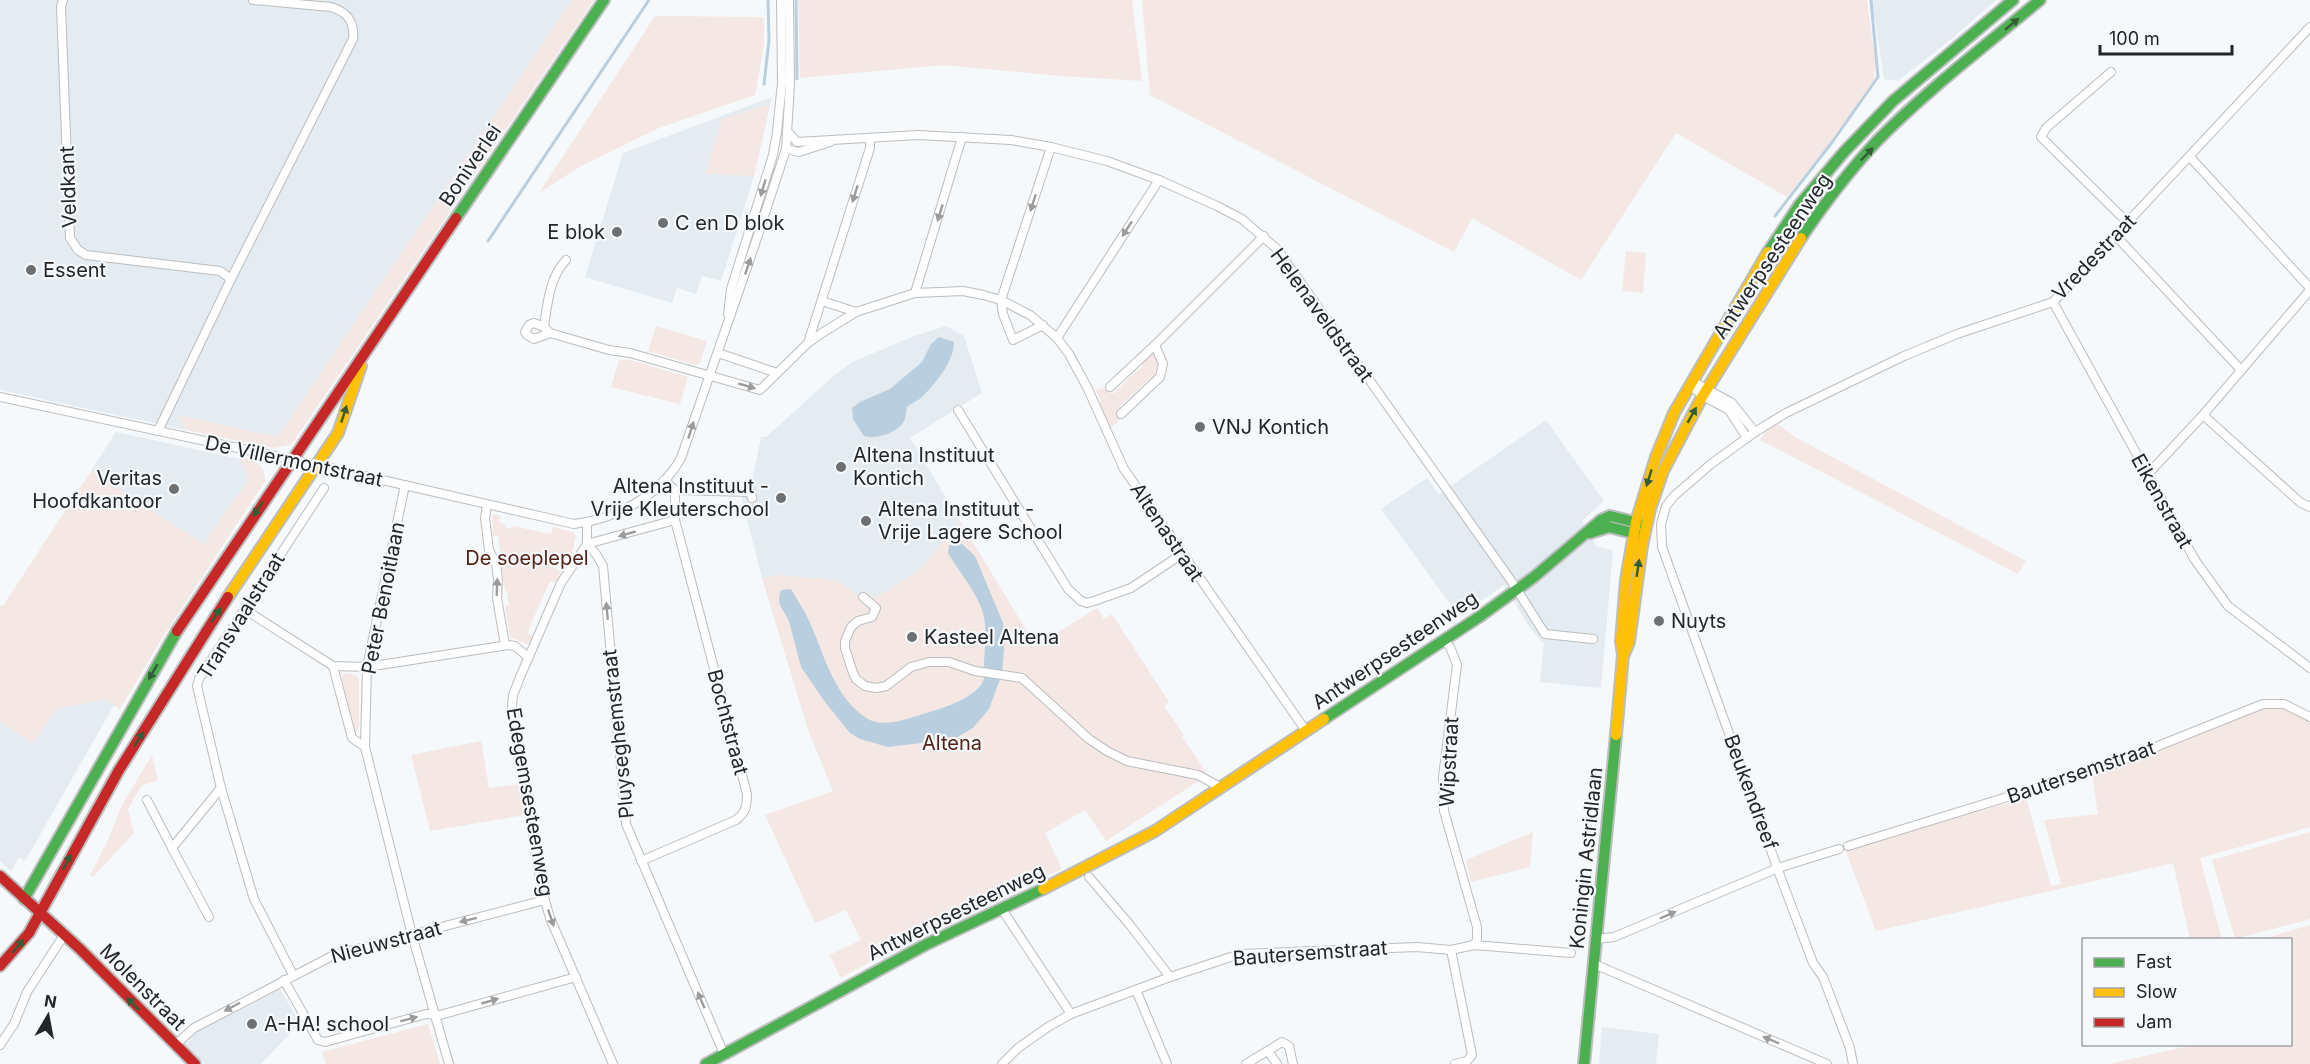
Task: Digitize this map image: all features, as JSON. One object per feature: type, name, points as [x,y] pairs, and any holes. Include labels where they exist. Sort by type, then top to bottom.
[{"type":"main road","name":"Boniverlei","points":[[24,899],[169,644],[291,460],[604,0]]},
{"type":"main road","name":"Antwerpsesteenweg","points":[[1640,529],[1656,457],[1674,413],[1769,250],[1800,204],[1844,152],[1893,101],[2013,0]]},
{"type":"main road","name":"Antwerpsesteenweg","points":[[1640,529],[1677,442],[1816,215],[1857,163],[1904,116],[2040,0]]},
{"type":"main road","name":"Boniverlei","points":[[0,966],[29,933],[119,770],[224,603],[338,433],[367,350]]},
{"type":"main road","name":"Antwerpsesteenweg","points":[[706,1064],[925,945],[1105,858],[1155,831],[1306,731],[1447,644],[1584,536],[1596,523],[1610,516],[1640,529]]},
{"type":"main road","name":"Koningin Astridlaan","points":[[1584,1064],[1623,655],[1629,642],[1640,529]]},
{"type":"main road","points":[[0,876],[40,914]]},
{"type":"main road","name":"Molenstraat","points":[[40,914],[195,1064]]},
{"type":"street","name":"Veldkant","points":[[63,0],[61,7],[70,238],[73,245],[87,255],[220,271],[231,279]]},
{"type":"street","points":[[158,431],[231,279],[353,39],[354,30],[351,19],[343,11],[331,6],[253,0]]},
{"type":"street","points":[[675,490],[675,520],[587,544],[587,523],[626,509],[643,499],[674,469],[684,452],[786,149],[781,0]]},
{"type":"street","points":[[729,322],[728,303],[731,289],[773,155],[785,98],[789,0]]},
{"type":"street","name":"Vredestraat","points":[[1663,515],[1674,496],[1711,464],[1786,413],[1904,356],[1957,334],[2053,302],[2310,27]]},
{"type":"street","points":[[2112,72],[2046,128],[2041,137],[2128,223]]},
{"type":"street","name":"Helenaveldstraat","points":[[787,131],[797,142],[918,135],[1011,140],[1051,147],[1107,161],[1159,180],[1242,219],[1277,249],[1517,589],[1545,634],[1593,639]]},
{"type":"street","points":[[777,132],[781,145],[786,149]]},
{"type":"street","points":[[915,293],[962,137]]},
{"type":"street","points":[[808,343],[870,148],[870,138]]},
{"type":"street","name":"Helenaveldstraat","points":[[786,149],[799,152],[830,141]]},
{"type":"street","points":[[1043,325],[1012,340],[1001,300],[1051,147]]},
{"type":"street","points":[[2148,474],[2203,415],[2310,289],[2190,157]]},
{"type":"street","points":[[1057,338],[1159,180]]},
{"type":"street","points":[[1110,387],[1264,236]]},
{"type":"street","points":[[2116,236],[2241,370]]},
{"type":"street","points":[[547,330],[547,305],[558,267],[566,260]]},
{"type":"street","name":"Altenastraat","points":[[710,376],[760,390],[808,343],[856,312],[915,293],[963,291],[1001,300],[1030,315],[1057,338],[1069,354],[1087,387],[1124,469],[1306,731]]},
{"type":"street","points":[[822,301],[856,312]]},
{"type":"street","name":"Eikenstraat","points":[[2053,302],[2195,560],[2216,593],[2228,606],[2310,668]]},
{"type":"street","points":[[547,305],[525,332],[534,339],[547,330]]},
{"type":"street","points":[[534,323],[547,330],[710,376]]},
{"type":"street","points":[[1121,414],[1160,377],[1163,364],[1155,345]]},
{"type":"street","points":[[718,353],[777,373]]},
{"type":"street","points":[[1691,383],[1729,410],[1747,438]]},
{"type":"street","points":[[1706,392],[1732,403],[1755,432]]},
{"type":"street","name":"De Villermontstraat","points":[[0,397],[317,465],[573,525],[587,523]]},
{"type":"street","points":[[958,410],[1068,589],[1081,601],[1090,602],[1131,588],[1182,554]]},
{"type":"street","points":[[2203,415],[2301,503],[2310,507]]},
{"type":"street","points":[[664,480],[675,490],[751,492],[752,498]]},
{"type":"street","name":"Peter Benoitlaan","points":[[405,485],[367,667],[364,747],[412,935],[449,1064]]},
{"type":"street","name":"Transvaalstraat","points":[[293,975],[254,899],[221,788],[197,686],[244,609],[324,488]]},
{"type":"street","points":[[487,505],[485,519],[489,550],[496,564],[497,598],[505,645]]},
{"type":"street","name":"Beukendreef","points":[[1663,515],[1662,548],[1813,963],[1823,977],[1850,1048],[1853,1064]]},
{"type":"street","name":"Bochtstraat","points":[[641,861],[736,820],[746,811],[747,805],[744,783],[675,520]]},
{"type":"street","name":"Edegemsesteenweg","points":[[587,544],[561,583],[513,695],[512,711],[540,884],[550,918],[613,1064]]},
{"type":"street","name":"Pluyseghemstraat","points":[[587,544],[603,566],[624,814],[628,831],[724,1054]]},
{"type":"street","points":[[864,597],[876,608],[872,616],[858,621],[851,627],[846,636],[845,648],[853,673],[860,683],[871,688],[881,688],[911,667],[929,662],[949,662],[985,673],[1022,678],[1089,739],[1107,751],[1127,761],[1198,775],[1220,787]]},
{"type":"street","points":[[244,609],[333,666],[367,667],[505,645],[515,646],[528,657]]},
{"type":"street","name":"Wipstraat","points":[[1447,644],[1457,665],[1443,777],[1444,811],[1477,927],[1477,940],[1474,945]]},
{"type":"street","name":"Peter Benoitlaan","points":[[333,666],[352,738],[364,747]]},
{"type":"street","name":"Bautersemstraat","points":[[1848,846],[2108,766],[2263,704],[2283,704],[2310,717]]},
{"type":"street","points":[[172,848],[221,788]]},
{"type":"street","points":[[147,800],[209,917]]},
{"type":"street","points":[[1596,939],[1614,937],[1778,868],[1839,849]]},
{"type":"street","points":[[1089,877],[1130,924],[1170,977]]},
{"type":"street","name":"Nieuwstraat","points":[[175,1045],[194,1028],[334,955],[545,900]]},
{"type":"street","points":[[1005,914],[1071,1014]]},
{"type":"street","points":[[0,1045],[14,1024],[27,992],[64,935]]},
{"type":"street","name":"Bautersemstraat","points":[[1002,1064],[1018,1048],[1071,1014],[1170,977],[1227,958],[1251,953],[1417,947],[1451,950],[1474,945],[1571,953]]},
{"type":"street","points":[[1451,950],[1472,1054],[1467,1061],[1455,1064]]},
{"type":"street","points":[[1594,964],[1826,1063]]},
{"type":"street","points":[[284,980],[318,1040],[321,1041],[426,1014],[440,1015],[576,977]]},
{"type":"street","points":[[1136,990],[1167,1064]]},
{"type":"street","points":[[1246,1064],[1282,1042],[1287,1043],[1293,1064]]},
{"type":"street","points":[[1268,1051],[1277,1064]]},
{"type":"shaded area","points":[[0,0],[572,0],[278,438],[178,415],[186,430],[0,390]]},
{"type":"shaded area","points":[[1872,0],[1996,0],[1898,81],[1884,79]]},
{"type":"shaded area","points":[[772,97],[753,180],[721,281],[702,276],[696,294],[677,288],[672,303],[585,277],[623,153]]},
{"type":"shaded area","name":"Altena Instituut Kontich","points":[[946,326],[964,336],[982,393],[910,438],[960,521],[919,571],[874,598],[859,598],[841,582],[833,580],[778,575],[762,578],[742,501],[742,497],[751,486],[761,437],[766,437],[837,373],[854,361],[917,335]]},
{"type":"shaded area","points":[[1546,420],[1604,501],[1582,521],[1597,547],[1613,550],[1601,688],[1540,682],[1544,644],[1530,628],[1504,585],[1459,616],[1381,509],[1427,478],[1439,494]]},
{"type":"shaded area","points":[[116,432],[243,461],[250,478],[204,544],[91,471]]},
{"type":"shaded area","points":[[105,699],[114,705],[25,861],[19,857],[11,871],[0,861],[0,722],[33,742],[55,709]]},
{"type":"shaded area","name":"A-HA! school","points":[[279,987],[300,1023],[261,1064],[205,1064],[186,1044],[202,1026]]},
{"type":"shaded area","points":[[1602,1027],[1659,1034],[1656,1064],[1599,1064]]},
{"type":"green space","points":[[572,0],[594,0],[291,445],[273,448],[186,430],[178,415],[278,437]]},
{"type":"green space","points":[[798,0],[1132,0],[1142,81],[944,65],[800,78]]},
{"type":"green space","points":[[1142,0],[1867,0],[1875,61],[1874,80],[1832,140],[1787,197],[1676,133],[1581,280],[1472,218],[1454,252],[1150,95]]},
{"type":"green space","points":[[655,16],[764,17],[764,45],[755,95],[659,128],[581,166],[539,193]]},
{"type":"green space","points":[[770,104],[754,176],[705,174],[722,119]]},
{"type":"green space","points":[[1626,251],[1646,253],[1643,293],[1622,291]]},
{"type":"green space","points":[[656,326],[707,341],[700,363],[695,365],[648,351]]},
{"type":"green space","points":[[1148,355],[1154,355],[1156,358],[1159,366],[1158,373],[1119,407],[1118,411],[1123,417],[1110,429],[1095,390],[1106,388],[1110,393],[1114,393],[1143,365],[1143,360]]},
{"type":"green space","points":[[619,360],[631,360],[688,377],[680,404],[611,387]]},
{"type":"green space","points":[[1772,420],[1797,438],[2026,561],[2018,574],[1760,440]]},
{"type":"green space","points":[[248,458],[261,466],[265,481],[161,640],[120,709],[105,699],[56,709],[33,743],[0,722],[0,606],[3,606],[91,471],[204,544],[249,479],[240,459]]},
{"type":"green space","name":"De soeplepel","points":[[492,514],[501,516],[499,522],[512,529],[513,526],[551,534],[553,527],[573,532],[576,536],[571,557],[564,555],[560,561],[556,559],[552,566],[561,572],[556,583],[550,581],[527,633],[533,636],[531,642],[526,644],[510,637],[505,606],[509,605],[498,536],[493,536]]},
{"type":"green space","name":"Altena","points":[[960,521],[1036,646],[1097,608],[1104,619],[1112,614],[1169,702],[1164,706],[1208,775],[1106,841],[1085,810],[1045,833],[1062,869],[939,924],[841,978],[829,955],[861,940],[846,910],[815,923],[765,815],[833,791],[808,730],[762,578],[778,575],[833,580],[840,582],[859,597],[865,591],[875,598],[919,571]]},
{"type":"green space","points":[[343,674],[357,676],[359,680],[359,727],[356,732],[342,680]]},
{"type":"green space","points":[[2270,706],[2283,707],[2310,720],[2310,827],[2200,858],[2222,938],[2190,938],[2173,863],[1876,931],[1845,849],[2026,798],[2051,886],[2061,884],[2044,820],[2098,814],[2092,775]]},
{"type":"green space","points":[[481,741],[489,788],[519,784],[524,815],[430,831],[411,755]]},
{"type":"green space","points":[[152,755],[158,781],[142,785],[128,809],[134,833],[93,877],[90,875],[108,840],[122,805]]},
{"type":"green space","points":[[1533,832],[1530,867],[1471,882],[1466,860]]},
{"type":"green space","points":[[2310,832],[2310,919],[2235,938],[2212,860]]},
{"type":"green space","points":[[2310,925],[2310,1064],[2109,1064],[2189,1046],[2292,1046],[2292,938],[2265,938]]},
{"type":"green space","points":[[428,1024],[440,1064],[326,1064],[322,1052]]},
{"type":"water","points":[[939,337],[954,342],[951,357],[939,378],[921,398],[907,407],[904,421],[897,429],[880,436],[864,436],[853,419],[852,408],[890,389],[922,362],[931,344]]},
{"type":"water","points":[[953,542],[961,543],[975,556],[1003,623],[1005,636],[1002,674],[989,709],[973,728],[954,739],[888,747],[860,739],[850,733],[801,667],[789,621],[780,605],[781,590],[791,589],[809,621],[832,676],[855,709],[872,721],[886,723],[907,719],[961,700],[975,691],[984,680],[983,613],[972,590],[948,553],[949,546]]},
{"type":"waterway","points":[[488,241],[649,0]]},
{"type":"waterway","points":[[764,84],[769,40],[768,0]]},
{"type":"waterway","points":[[796,0],[797,79]]},
{"type":"waterway","points":[[1775,216],[1833,141],[1878,77],[1871,0]]},
{"type":"waterway","points":[[740,275],[774,169]]},
{"type":"traffic: fast","points":[[456,218],[604,0]]},
{"type":"traffic: fast","points":[[1768,252],[1800,204],[1844,152],[1893,101],[2013,0]]},
{"type":"traffic: fast","points":[[1801,238],[1837,188],[1896,122],[2040,0]]},
{"type":"traffic: fast","points":[[1324,719],[1479,617],[1534,577],[1601,520],[1610,516],[1643,524]]},
{"type":"traffic: fast","points":[[1590,533],[1609,527],[1641,535]]},
{"type":"traffic: fast","points":[[24,899],[177,631]]},
{"type":"traffic: fast","points":[[1584,1064],[1616,735]]},
{"type":"traffic: fast","points":[[706,1064],[925,945],[1043,889]]},
{"type":"traffic: slow","points":[[1624,654],[1629,642],[1642,546],[1650,509],[1663,471],[1702,397],[1801,238]]},
{"type":"traffic: slow","points":[[1616,735],[1623,655],[1621,641],[1626,580],[1636,522],[1656,457],[1674,413],[1768,252]]},
{"type":"traffic: slow","points":[[228,597],[338,433],[361,366]]},
{"type":"traffic: slow","points":[[1043,889],[1155,831],[1324,719]]},
{"type":"traffic: jam","points":[[177,631],[456,218]]},
{"type":"traffic: jam","points":[[0,966],[29,933],[119,770],[228,597]]},
{"type":"traffic: jam","points":[[0,876],[80,949],[195,1064]]},
{"type":"place","name":"C en D blok","points":[[663,223]]},
{"type":"place","name":"E blok","points":[[617,232]]},
{"type":"place","name":"Essent","points":[[31,270]]},
{"type":"place","name":"VNJ Kontich","points":[[1200,427]]},
{"type":"place","name":"Altena Instituut Kontich","points":[[841,467]]},
{"type":"place","name":"Veritas Hoofdkantoor","points":[[174,489]]},
{"type":"place","name":"Altena Instituut - Vrije Kleuterschool","points":[[781,498]]},
{"type":"place","name":"Altena Instituut - Vrije Lagere School","points":[[866,521]]},
{"type":"place","name":"Nuyts","points":[[1659,621]]},
{"type":"place","name":"Kasteel Altena","points":[[912,637]]},
{"type":"place","name":"A-HA! school","points":[[252,1024]]}]
